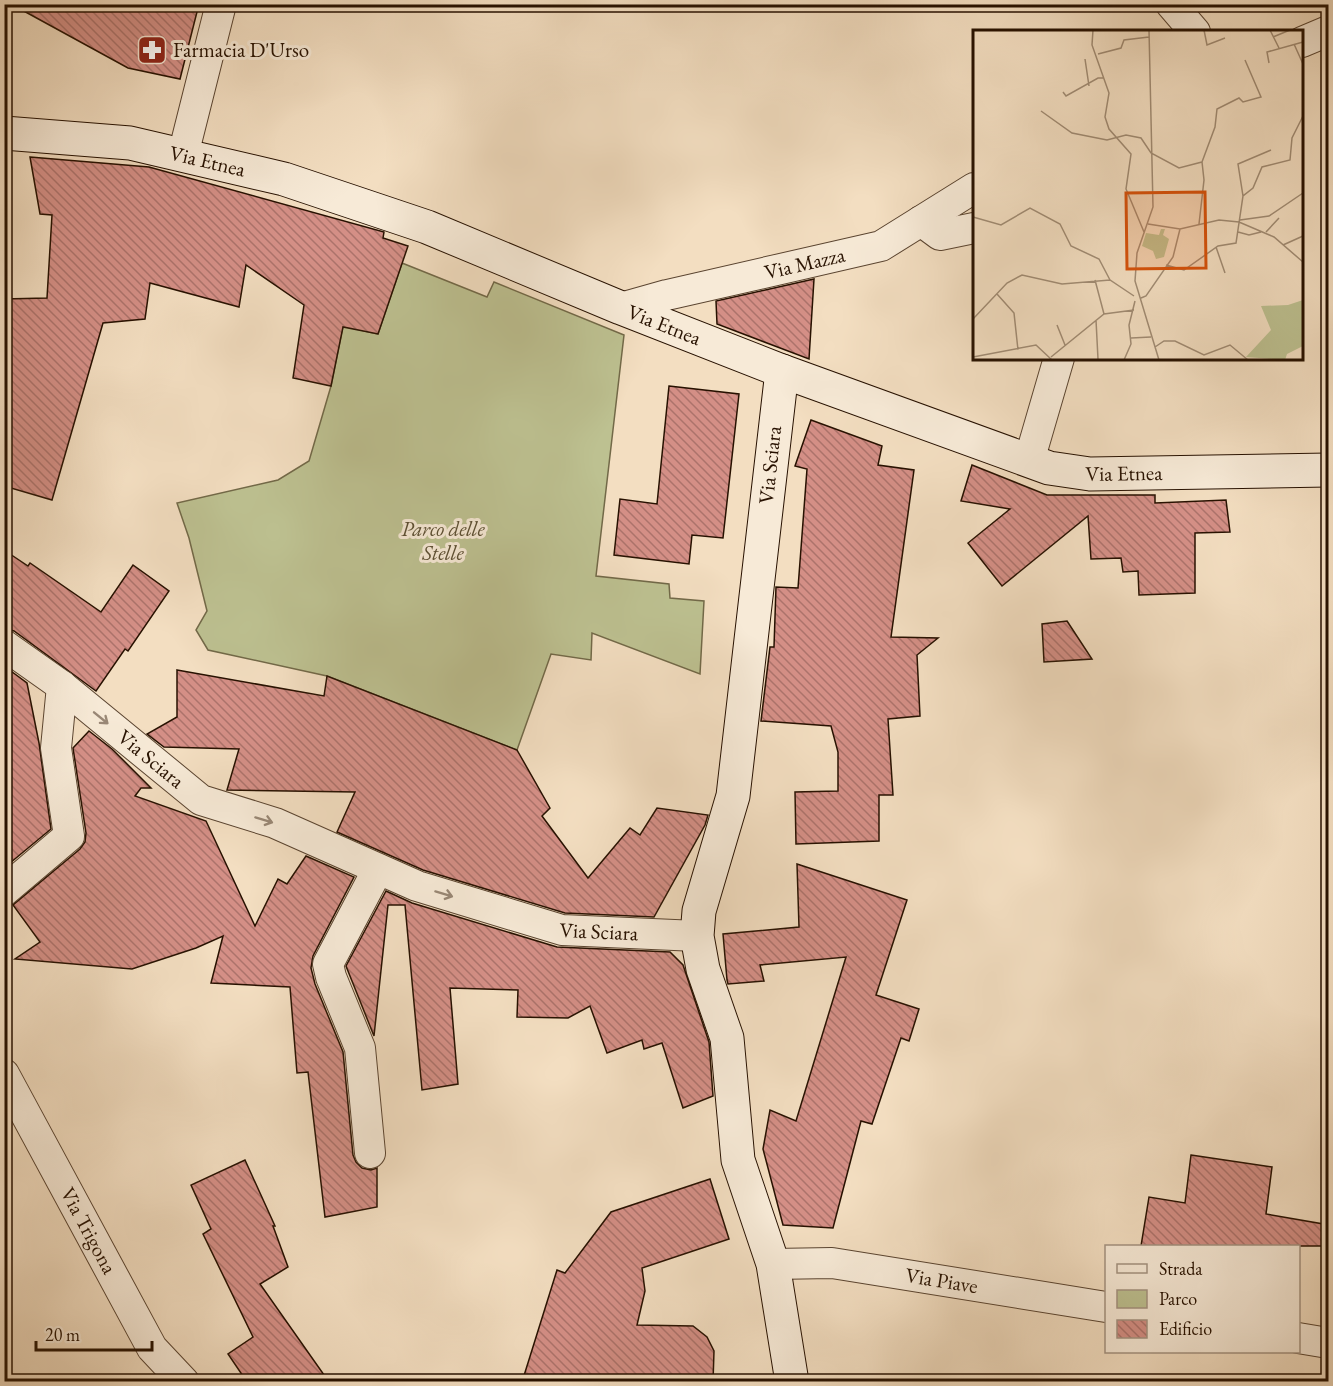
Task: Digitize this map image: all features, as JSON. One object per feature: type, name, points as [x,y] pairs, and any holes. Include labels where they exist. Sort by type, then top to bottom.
[{"type":"main road","name":"Via Etnea","points":[[4,133],[130,143],[284,178],[426,227],[621,308],[1049,468],[1090,474],[1329,470]]},
{"type":"main road","name":"Via Sciara","points":[[697,936],[699,911],[733,796],[782,370]]},
{"type":"main road","points":[[697,936],[703,969],[727,1038],[738,1160],[774,1264],[792,1382]]},
{"type":"street","points":[[183,155],[221,4]]},
{"type":"street","points":[[1171,4],[1193,30]]},
{"type":"street","points":[[1303,42],[1329,30]]},
{"type":"street","name":"Via Mazza","points":[[621,308],[667,295],[881,246],[973,189]]},
{"type":"street","points":[[921,221],[940,235],[973,228]]},
{"type":"street","points":[[1029,461],[1058,360]]},
{"type":"street","name":"Via Sciara","points":[[4,645],[62,686],[201,800],[275,823],[417,886],[562,930],[697,936]]},
{"type":"street","points":[[4,891],[69,836],[56,748],[62,686]]},
{"type":"street","points":[[370,1153],[360,1048],[331,977],[328,963],[378,869]]},
{"type":"street","name":"Via Trigona","points":[[4,1074],[152,1348],[184,1382]]},
{"type":"street","name":"Via Piave","points":[[774,1264],[832,1263],[1105,1307]]},
{"type":"street","points":[[1300,1338],[1329,1343]]},
{"type":"green space","name":"Parco delle Stelle","points":[[402,263],[487,297],[494,282],[624,335],[596,576],[669,584],[670,598],[704,601],[700,674],[592,633],[591,660],[551,654],[517,750],[327,676],[208,650],[196,630],[207,611],[189,538],[177,503],[278,480],[309,461],[331,386],[343,326],[378,334]]},
{"type":"building","points":[[11,4],[199,4],[180,79],[128,68]]},
{"type":"building","points":[[30,157],[149,167],[384,232],[383,238],[408,246],[378,334],[343,327],[331,386],[293,378],[304,305],[246,265],[239,307],[150,283],[145,319],[103,323],[52,500],[4,486],[4,356],[6,350],[4,299],[47,298],[52,215],[40,214]]},
{"type":"building","points":[[814,279],[809,359],[717,324],[716,301]]},
{"type":"building","points":[[669,386],[739,394],[723,538],[692,535],[689,564],[614,555],[620,499],[657,504]]},
{"type":"building","points":[[811,420],[882,446],[878,465],[914,470],[891,637],[938,638],[917,655],[920,716],[888,719],[893,795],[879,795],[879,841],[796,844],[795,792],[838,791],[838,752],[831,726],[761,721],[770,647],[774,647],[776,587],[798,588],[807,469],[795,466]]},
{"type":"building","points":[[972,465],[1047,495],[1155,495],[1155,503],[1226,500],[1230,532],[1195,533],[1195,593],[1139,595],[1138,571],[1123,572],[1121,558],[1091,559],[1088,516],[1002,586],[968,543],[1010,509],[961,501]]},
{"type":"building","points":[[4,550],[28,566],[30,563],[101,612],[133,565],[169,591],[128,651],[125,649],[96,691],[14,631],[4,628]]},
{"type":"building","points":[[1067,621],[1092,659],[1044,662],[1042,624]]},
{"type":"building","points":[[4,666],[27,683],[39,743],[51,829],[4,868]]},
{"type":"building","points":[[177,670],[324,696],[327,676],[517,750],[550,808],[542,816],[588,878],[630,828],[640,835],[657,808],[708,815],[705,825],[654,917],[565,913],[423,870],[337,832],[355,792],[227,790],[239,749],[164,747],[147,734],[177,717]]},
{"type":"building","points":[[89,731],[112,749],[151,788],[141,788],[135,796],[206,821],[255,926],[278,879],[287,884],[306,856],[354,877],[313,956],[311,968],[315,984],[343,1052],[353,1155],[362,1168],[371,1170],[377,1168],[377,1207],[325,1217],[308,1072],[297,1073],[290,987],[211,983],[223,936],[196,948],[132,969],[15,959],[40,942],[13,905],[80,849],[85,842],[86,833],[73,748]]},
{"type":"building","points":[[797,864],[907,900],[876,995],[919,1009],[909,1041],[901,1038],[872,1124],[861,1121],[833,1228],[783,1225],[763,1149],[770,1110],[796,1121],[846,957],[760,965],[764,981],[728,984],[727,980],[723,934],[799,927]]},
{"type":"building","points":[[386,891],[412,903],[557,947],[670,952],[683,965],[709,1042],[713,1096],[683,1108],[662,1043],[644,1049],[642,1040],[607,1053],[590,1006],[568,1018],[517,1017],[518,990],[450,988],[458,1084],[422,1090],[405,905],[388,905],[374,1036],[346,966]]},
{"type":"building","points":[[1191,1155],[1272,1167],[1266,1214],[1329,1225],[1329,1246],[1141,1245],[1149,1197],[1185,1203]]},
{"type":"building","points":[[245,1160],[275,1226],[273,1226],[288,1267],[260,1284],[329,1382],[247,1382],[228,1354],[253,1337],[203,1234],[211,1229],[191,1185]]},
{"type":"building","points":[[710,1179],[729,1239],[642,1268],[645,1291],[637,1325],[693,1326],[707,1337],[714,1351],[713,1382],[522,1382],[557,1270],[565,1273],[611,1212]]},
{"type":"place","name":"Farmacia D'Urso","points":[[152,50]]}]
